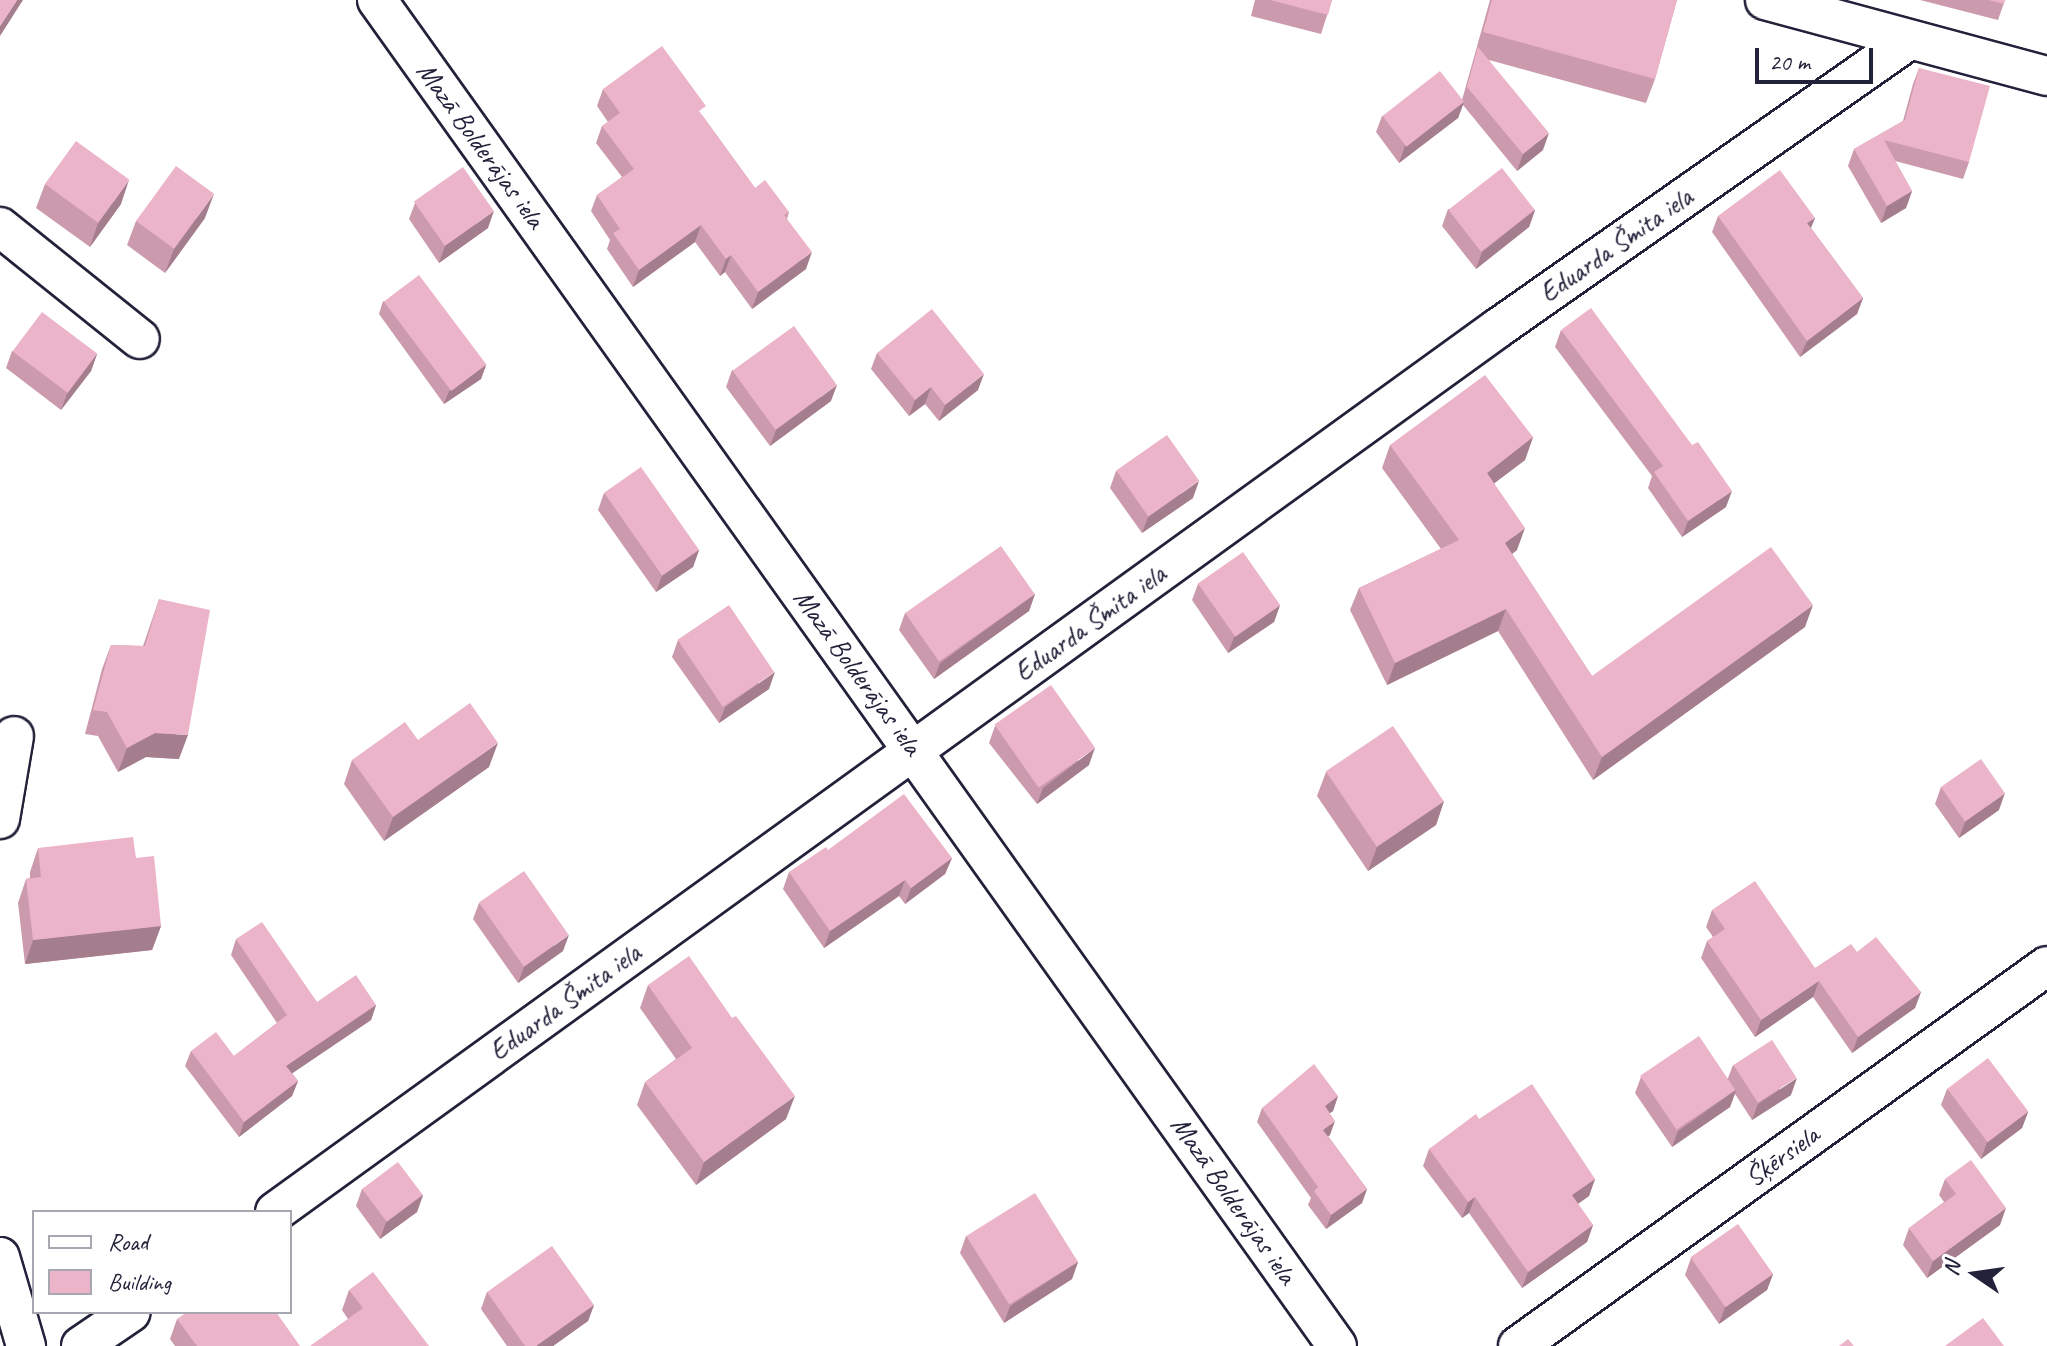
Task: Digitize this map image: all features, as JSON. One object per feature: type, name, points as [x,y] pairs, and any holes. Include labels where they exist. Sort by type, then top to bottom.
[{"type":"street","name":"Mazā Bolderājas iela","points":[[377,0],[1337,1346]]},
{"type":"street","points":[[1765,0],[2047,76]]},
{"type":"street","name":"Eduarda Šmita iela","points":[[278,1210],[1498,328],[1909,40]]},
{"type":"street","points":[[0,227],[140,339]]},
{"type":"street","points":[[0,819],[14,736]]},
{"type":"street","name":"Šķērsiela","points":[[1518,1346],[2047,966]]},
{"type":"street","points":[[0,1257],[26,1346]]},
{"type":"street","points":[[81,1346],[128,1314]]},
{"type":"building","points":[[0,0],[17,0],[0,26]]},
{"type":"building","points":[[1270,0],[1332,0],[1328,15]]},
{"type":"building","points":[[1492,0],[1677,0],[1655,79],[1483,32]]},
{"type":"building","points":[[662,46],[706,106],[699,111],[755,188],[765,180],[789,212],[784,215],[812,252],[758,292],[731,255],[726,259],[701,225],[639,270],[613,233],[620,229],[597,195],[634,169],[602,126],[620,113],[603,89]]},
{"type":"building","points":[[1478,47],[1549,133],[1523,154],[1467,87]]},
{"type":"building","points":[[1919,68],[1990,86],[1969,162],[1884,140],[1912,191],[1887,206],[1854,149],[1905,120]]},
{"type":"building","points":[[1440,71],[1464,102],[1406,147],[1382,116]]},
{"type":"building","points":[[76,141],[129,180],[98,223],[45,184]]},
{"type":"building","points":[[176,166],[214,194],[174,249],[136,221]]},
{"type":"building","points":[[463,167],[494,211],[445,246],[414,201]]},
{"type":"building","points":[[1502,168],[1535,210],[1481,252],[1448,210]]},
{"type":"building","points":[[1780,170],[1815,218],[1807,223],[1863,298],[1807,341],[1718,216]]},
{"type":"building","points":[[419,275],[486,364],[451,391],[384,301]]},
{"type":"building","points":[[1591,308],[1692,445],[1698,442],[1732,491],[1688,521],[1654,472],[1663,466],[1561,330]]},
{"type":"building","points":[[932,309],[984,374],[945,405],[931,387],[915,400],[877,353]]},
{"type":"building","points":[[42,312],[97,354],[68,393],[13,351]]},
{"type":"building","points":[[794,326],[837,385],[775,430],[733,371]]},
{"type":"building","points":[[1485,375],[1533,437],[1487,473],[1525,528],[1505,543],[1592,676],[1771,547],[1813,605],[1602,757],[1506,609],[1395,663],[1359,588],[1459,540],[1390,445]]},
{"type":"building","points":[[1167,435],[1199,481],[1148,516],[1116,471]]},
{"type":"building","points":[[641,467],[699,550],[662,576],[604,493]]},
{"type":"building","points":[[1001,546],[1035,594],[939,661],[905,613]]},
{"type":"building","points":[[1243,552],[1280,605],[1235,637],[1198,584]]},
{"type":"building","points":[[159,599],[210,610],[188,735],[155,733],[127,748],[107,712],[93,710],[111,645],[145,646]]},
{"type":"building","points":[[729,605],[774,672],[723,707],[678,640]]},
{"type":"building","points":[[1051,685],[1095,748],[1039,788],[994,725]]},
{"type":"building","points":[[470,703],[498,743],[393,817],[352,760],[405,722],[418,740]]},
{"type":"building","points":[[1393,726],[1444,801],[1377,847],[1326,771]]},
{"type":"building","points":[[1981,759],[2005,793],[1965,822],[1941,787]]},
{"type":"building","points":[[904,794],[952,858],[911,888],[905,880],[830,931],[789,872],[826,847],[828,850]]},
{"type":"building","points":[[133,837],[136,858],[154,856],[161,926],[33,940],[26,879],[41,877],[38,848]]},
{"type":"building","points":[[524,871],[569,935],[524,966],[479,903]]},
{"type":"building","points":[[1755,881],[1815,968],[1851,944],[1857,952],[1876,937],[1921,992],[1858,1037],[1819,981],[1761,1020],[1707,941],[1725,929],[1712,910]]},
{"type":"building","points":[[262,922],[317,1002],[356,975],[376,1005],[286,1066],[298,1081],[244,1122],[191,1051],[216,1032],[234,1056],[287,1015],[236,939]]},
{"type":"building","points":[[689,956],[732,1018],[736,1016],[795,1096],[704,1162],[645,1082],[692,1048],[648,985]]},
{"type":"building","points":[[1699,1036],[1735,1090],[1676,1130],[1640,1076]]},
{"type":"building","points":[[1772,1040],[1797,1078],[1758,1103],[1733,1065]]},
{"type":"building","points":[[1988,1058],[2028,1112],[1988,1142],[1947,1089]]},
{"type":"building","points":[[1314,1064],[1338,1096],[1325,1106],[1335,1121],[1323,1130],[1367,1189],[1331,1215],[1314,1191],[1318,1187],[1262,1108]]},
{"type":"building","points":[[1532,1084],[1595,1179],[1572,1195],[1593,1225],[1528,1272],[1475,1197],[1468,1202],[1429,1149],[1476,1114],[1479,1119]]},
{"type":"building","points":[[1971,1160],[2006,1208],[1933,1261],[1909,1228],[1956,1194],[1945,1179]]},
{"type":"building","points":[[398,1162],[423,1195],[387,1222],[362,1189]]},
{"type":"building","points":[[1035,1193],[1078,1262],[1009,1305],[966,1236]]},
{"type":"building","points":[[1738,1224],[1773,1274],[1725,1307],[1690,1257]]},
{"type":"building","points":[[552,1246],[594,1305],[536,1346],[525,1346],[487,1292]]},
{"type":"building","points":[[373,1272],[429,1346],[310,1346],[363,1308],[349,1290]]},
{"type":"building","points":[[184,1314],[277,1314],[300,1346],[197,1346],[177,1319]]},
{"type":"building","points":[[1983,1318],[2004,1346],[1945,1346]]},
{"type":"building","points":[[1848,1339],[1854,1346],[1839,1346]]}]
